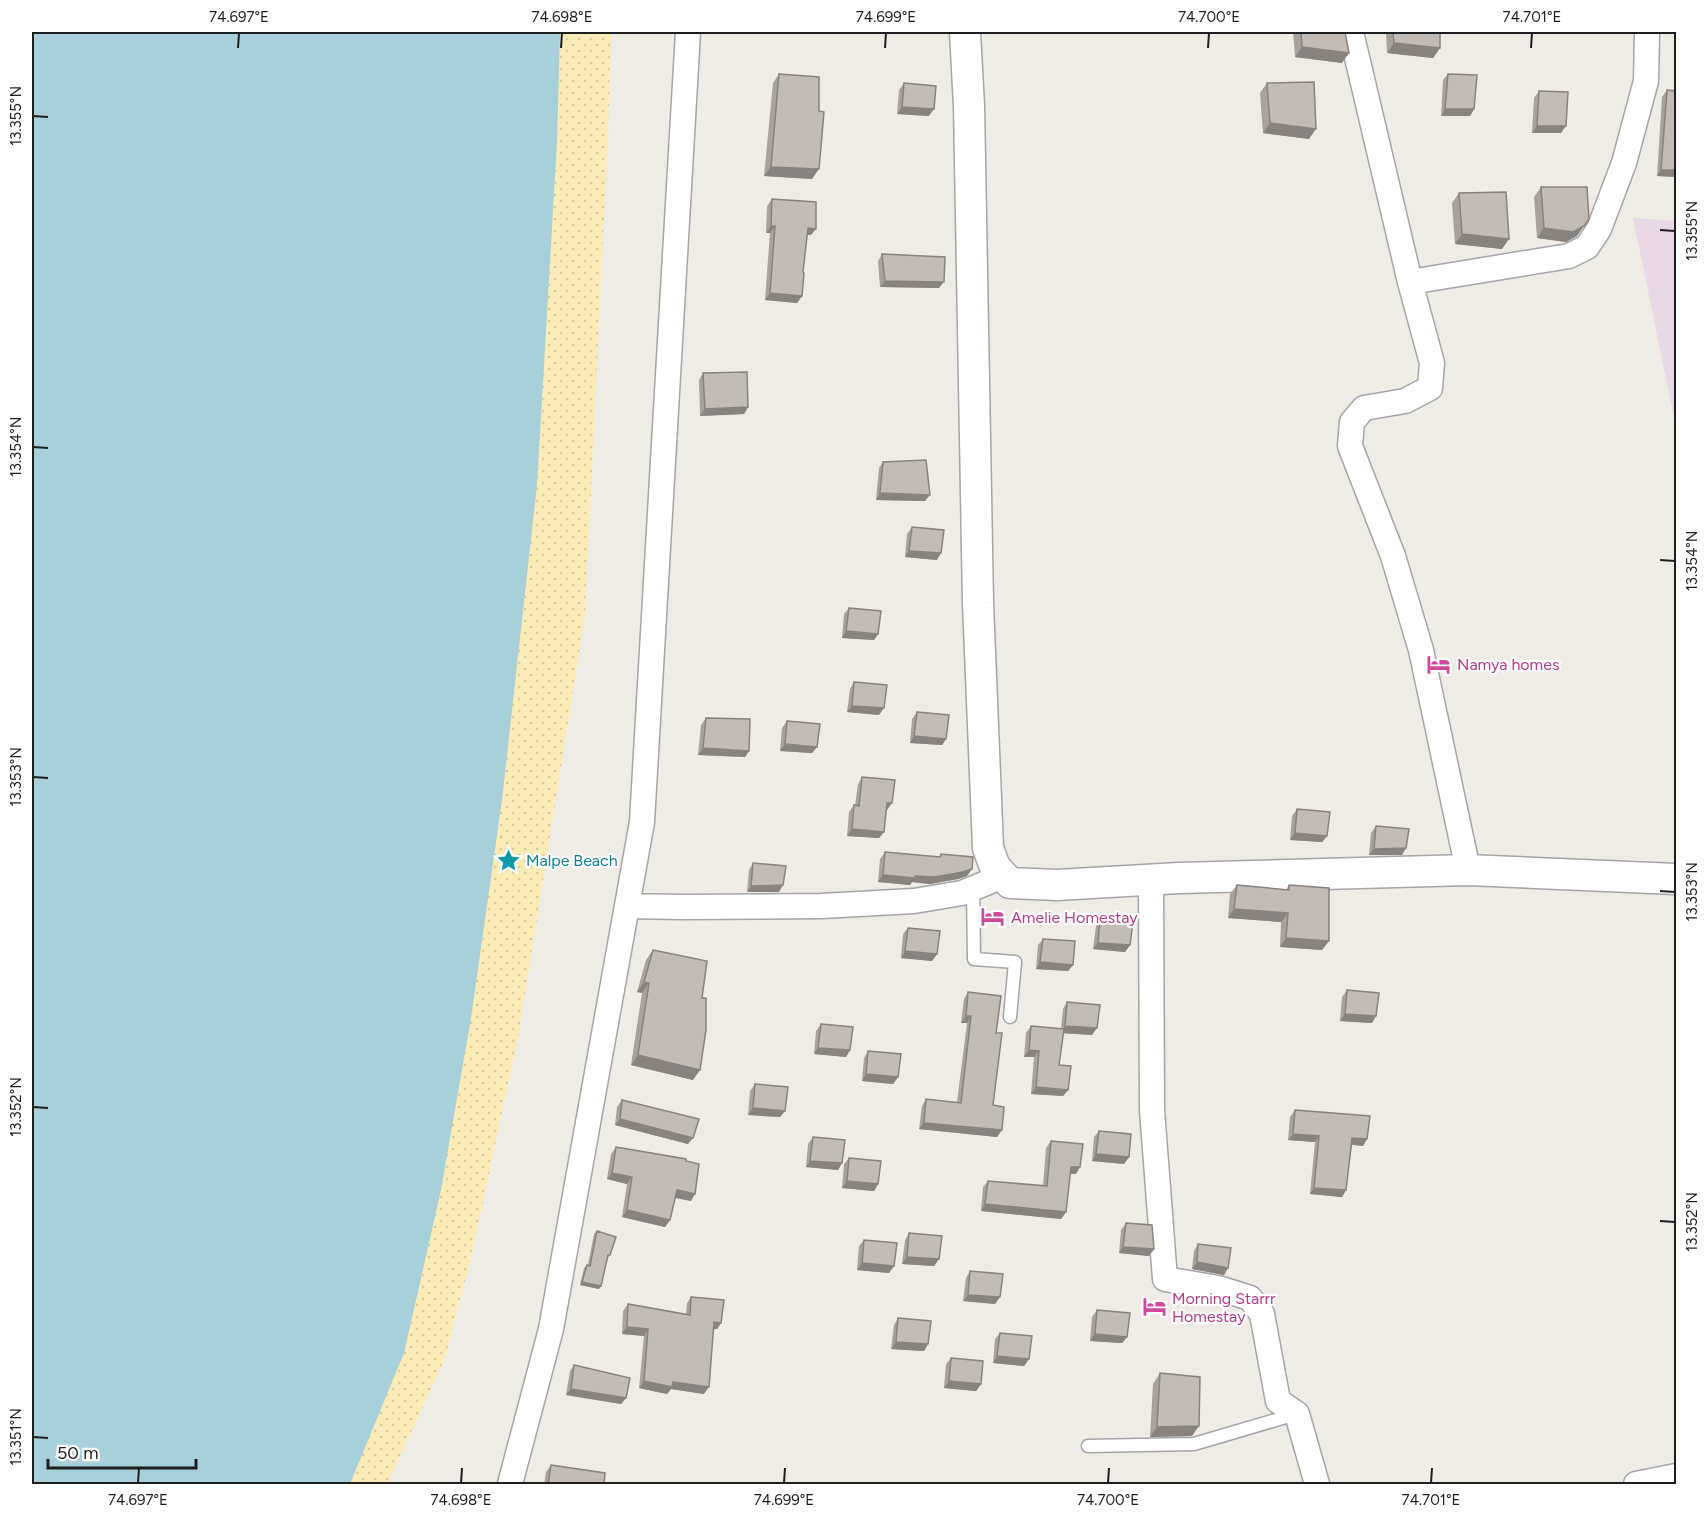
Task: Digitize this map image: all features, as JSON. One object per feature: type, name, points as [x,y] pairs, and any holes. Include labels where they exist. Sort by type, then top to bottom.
[{"type":"street","points":[[510,1485],[551,1329],[642,822],[688,32]]},
{"type":"street","points":[[965,32],[969,106],[978,603],[988,848],[995,867],[1010,883],[1057,885],[1468,870],[1677,879]]},
{"type":"street","points":[[1351,32],[1410,282],[1432,363],[1430,387],[1405,401],[1364,408],[1352,422],[1350,446],[1393,556],[1421,650],[1468,870]]},
{"type":"street","points":[[1410,282],[1569,256],[1587,247],[1599,229],[1624,163],[1646,81],[1647,32]]},
{"type":"street","points":[[627,906],[682,908],[821,906],[914,901],[962,893],[1003,876]]},
{"type":"street","points":[[1151,880],[1152,1110],[1165,1279],[1218,1288],[1250,1298],[1262,1314],[1278,1401],[1298,1414],[1317,1485]]},
{"type":"street","points":[[1636,1485],[1677,1476]]},
{"type":"lane","points":[[973,889],[974,959],[1016,962],[1010,1017]]},
{"type":"lane","points":[[1088,1446],[1194,1444],[1298,1414]]},
{"type":"shaded area","points":[[1633,218],[1676,221],[1676,427]]},
{"type":"sand","name":"Malpe Beach","points":[[539,32],[611,32],[585,615],[519,1032],[471,1258],[444,1361],[387,1484],[341,1484]]},
{"type":"water","points":[[32,32],[560,32],[557,142],[537,485],[502,800],[471,1018],[441,1190],[404,1353],[350,1484],[32,1484]]},
{"type":"building","points":[[1301,32],[1345,32],[1349,53],[1302,47]]},
{"type":"building","points":[[1393,32],[1440,32],[1440,48],[1394,43]]},
{"type":"building","points":[[779,74],[819,77],[819,111],[824,112],[819,169],[771,167]]},
{"type":"building","points":[[1448,74],[1477,75],[1474,109],[1445,109]]},
{"type":"building","points":[[1314,82],[1316,129],[1270,123],[1267,83]]},
{"type":"building","points":[[904,83],[936,86],[934,109],[902,107]]},
{"type":"building","points":[[1667,90],[1677,91],[1677,170],[1661,170]]},
{"type":"building","points":[[1539,91],[1568,92],[1566,126],[1537,126]]},
{"type":"building","points":[[1541,187],[1587,187],[1589,219],[1584,226],[1573,232],[1544,228]]},
{"type":"building","points":[[1506,192],[1509,239],[1462,234],[1459,193]]},
{"type":"building","points":[[772,199],[816,202],[816,229],[808,228],[802,296],[770,293],[775,226],[771,226]]},
{"type":"building","points":[[882,254],[945,257],[944,282],[885,281]]},
{"type":"building","points":[[747,372],[748,407],[705,409],[703,373]]},
{"type":"building","points":[[926,460],[930,495],[880,493],[883,462]]},
{"type":"building","points":[[912,527],[944,530],[941,553],[909,551]]},
{"type":"building","points":[[849,608],[881,611],[878,634],[846,631]]},
{"type":"building","points":[[854,682],[887,685],[884,708],[852,706]]},
{"type":"building","points":[[917,712],[949,715],[946,739],[914,736]]},
{"type":"building","points":[[706,718],[750,719],[749,751],[703,748]]},
{"type":"building","points":[[787,721],[820,724],[817,747],[785,744]]},
{"type":"building","points":[[862,777],[895,780],[892,803],[887,803],[884,832],[852,829],[854,805],[859,806]]},
{"type":"building","points":[[1297,809],[1330,812],[1327,836],[1295,833]]},
{"type":"building","points":[[1376,826],[1409,829],[1406,848],[1374,849]]},
{"type":"building","points":[[885,852],[940,857],[941,854],[973,857],[972,869],[935,877],[883,875]]},
{"type":"building","points":[[753,863],[786,866],[783,885],[751,886]]},
{"type":"building","points":[[1237,885],[1289,890],[1289,885],[1329,888],[1329,941],[1286,938],[1288,913],[1234,909]]},
{"type":"building","points":[[1100,919],[1133,922],[1130,945],[1098,943]]},
{"type":"building","points":[[908,928],[940,931],[937,954],[905,951]]},
{"type":"building","points":[[1043,939],[1075,941],[1073,965],[1040,962]]},
{"type":"building","points":[[653,950],[707,961],[702,998],[706,998],[706,1030],[700,1070],[638,1055],[649,983],[644,982]]},
{"type":"building","points":[[1347,990],[1379,993],[1376,1016],[1345,1014]]},
{"type":"building","points":[[968,992],[1001,996],[996,1033],[1002,1033],[993,1105],[1004,1107],[1002,1130],[924,1123],[926,1099],[961,1103],[971,1016],[966,1016]]},
{"type":"building","points":[[1067,1002],[1100,1005],[1097,1028],[1065,1026]]},
{"type":"building","points":[[821,1024],[853,1027],[850,1050],[818,1048]]},
{"type":"building","points":[[1031,1026],[1064,1029],[1059,1065],[1071,1066],[1068,1090],[1036,1087],[1039,1051],[1029,1050]]},
{"type":"building","points":[[868,1051],[901,1054],[898,1077],[866,1074]]},
{"type":"building","points":[[755,1084],[788,1087],[785,1111],[753,1108]]},
{"type":"building","points":[[622,1100],[699,1119],[693,1138],[620,1119]]},
{"type":"building","points":[[1295,1110],[1370,1116],[1367,1139],[1352,1138],[1346,1190],[1314,1188],[1319,1136],[1293,1134]]},
{"type":"building","points":[[1099,1131],[1131,1134],[1129,1157],[1096,1154]]},
{"type":"building","points":[[813,1137],[845,1140],[842,1163],[810,1161]]},
{"type":"building","points":[[1051,1141],[1083,1144],[1080,1167],[1071,1167],[1066,1212],[985,1204],[988,1181],[1047,1186]]},
{"type":"building","points":[[616,1147],[686,1159],[686,1161],[699,1164],[695,1194],[677,1190],[670,1220],[627,1210],[632,1177],[612,1173]]},
{"type":"building","points":[[849,1158],[881,1161],[878,1184],[847,1181]]},
{"type":"building","points":[[1126,1223],[1152,1225],[1154,1249],[1123,1247]]},
{"type":"building","points":[[597,1231],[616,1237],[610,1255],[608,1255],[601,1286],[582,1282],[587,1265],[590,1266]]},
{"type":"building","points":[[909,1233],[942,1236],[939,1259],[907,1257]]},
{"type":"building","points":[[864,1240],[897,1243],[894,1266],[862,1263]]},
{"type":"building","points":[[1198,1244],[1231,1248],[1228,1268],[1197,1262]]},
{"type":"building","points":[[970,1271],[1003,1274],[1000,1297],[968,1295]]},
{"type":"building","points":[[691,1297],[724,1300],[721,1323],[714,1322],[709,1387],[673,1382],[672,1387],[644,1381],[648,1329],[627,1327],[628,1304],[690,1315]]},
{"type":"building","points":[[1097,1310],[1130,1313],[1127,1337],[1095,1334]]},
{"type":"building","points":[[898,1318],[931,1321],[928,1344],[896,1342]]},
{"type":"building","points":[[1000,1333],[1032,1336],[1029,1359],[997,1356]]},
{"type":"building","points":[[951,1358],[983,1361],[981,1384],[949,1381]]},
{"type":"building","points":[[574,1365],[630,1378],[626,1398],[571,1389]]},
{"type":"building","points":[[1160,1373],[1200,1377],[1199,1426],[1157,1427]]},
{"type":"building","points":[[551,1465],[605,1473],[604,1485],[548,1485]]},
{"type":"place","name":"Namya homes","points":[[1439,664]]},
{"type":"place","name":"Malpe Beach","points":[[508,860]]},
{"type":"place","name":"Amelie Homestay","points":[[993,917]]},
{"type":"place","name":"Morning Starrr Homestay","points":[[1154,1307]]}]
